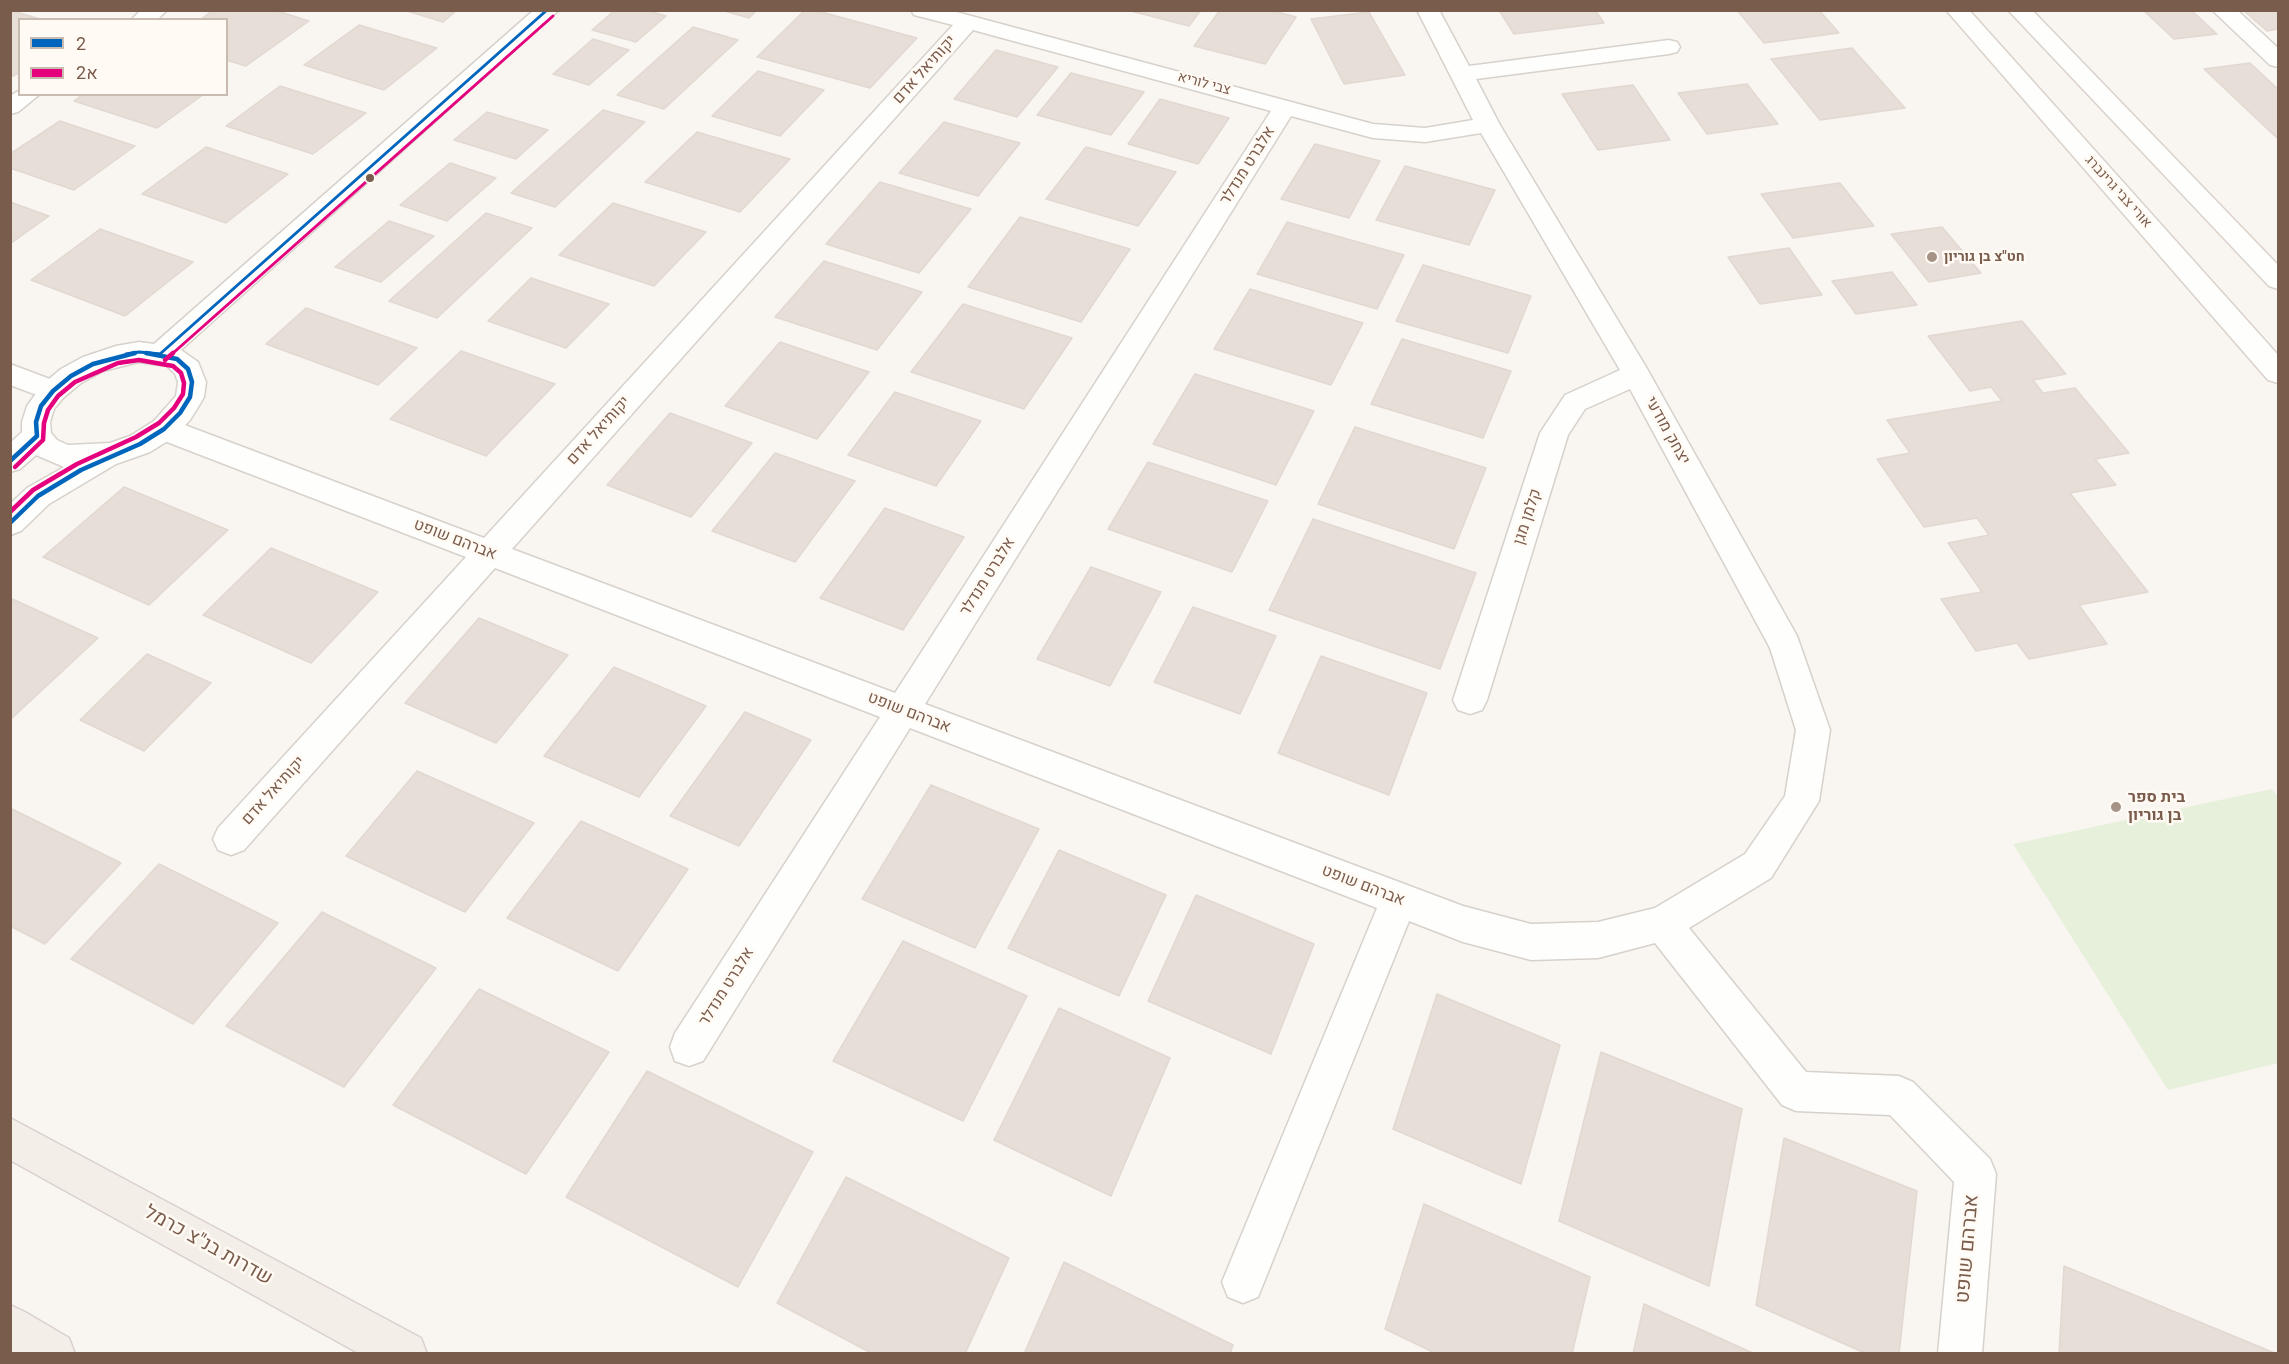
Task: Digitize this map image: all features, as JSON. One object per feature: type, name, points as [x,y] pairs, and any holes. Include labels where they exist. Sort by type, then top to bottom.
[{"type":"main road","name":"שדרות בנ\"צ כרמל","points":[[10,1138],[405,1353]]},
{"type":"main road","points":[[10,1327],[53,1353]]},
{"type":"street","points":[[160,354],[549,10]]},
{"type":"street","name":"צבי לוריא","points":[[922,10],[1373,131],[1425,135],[1488,125]]},
{"type":"street","name":"יצחק מודעי","points":[[1428,10],[1488,125],[1636,374],[1786,646],[1813,730],[1802,801],[1758,866]]},
{"type":"street","name":"אורי צבי גרינברג","points":[[1957,10],[2278,373]]},
{"type":"street","points":[[2019,10],[2278,280]]},
{"type":"street","points":[[2223,10],[2278,60]]},
{"type":"street","name":"יקותיאל אדם","points":[[231,839],[968,22]]},
{"type":"street","points":[[1463,74],[1669,47]]},
{"type":"street","points":[[10,107],[26,96]]},
{"type":"street","name":"אלברט מנדלר","points":[[689,1047],[1286,106]]},
{"type":"street","points":[[10,523],[38,496],[81,470],[112,454],[140,444],[164,429],[180,413],[190,398],[192,382],[188,369],[177,359],[160,354],[139,352],[101,361],[71,376],[53,391],[41,406],[36,422],[38,436],[47,448],[64,456],[87,458],[112,454]]},
{"type":"street","points":[[10,374],[53,391]]},
{"type":"street","name":"קלמן מגן","points":[[1470,700],[1554,433],[1575,402],[1636,374]]},
{"type":"street","name":"אברהם שופט","points":[[164,429],[1463,924],[1531,942],[1598,940],[1663,924],[1758,866]]},
{"type":"street","points":[[10,461],[38,436]]},
{"type":"street","points":[[1243,1282],[1399,899]]},
{"type":"street","name":"אברהם שופט","points":[[1663,924],[1796,1091],[1899,1096],[1975,1174],[1960,1353]]},
{"type":"green space","points":[[2272,789],[2278,797],[2278,1063],[2168,1090],[2013,844]]},
{"type":"building","points":[[10,10],[36,18],[18,18],[18,73],[10,75]]},
{"type":"building","points":[[213,10],[274,10],[309,21],[246,66],[228,61],[228,18],[203,18]]},
{"type":"building","points":[[404,10],[457,10],[443,22]]},
{"type":"building","points":[[615,10],[646,10],[666,16],[636,42],[592,30]]},
{"type":"building","points":[[721,10],[757,10],[749,18]]},
{"type":"building","points":[[805,10],[814,10],[917,38],[870,88],[757,57]]},
{"type":"building","points":[[1127,10],[1201,10],[1189,26]]},
{"type":"building","points":[[1220,10],[1270,10],[1296,17],[1265,64],[1194,46]]},
{"type":"building","points":[[1499,10],[1595,10],[1604,23],[1514,34]]},
{"type":"building","points":[[1737,10],[1819,10],[1839,33],[1764,43]]},
{"type":"building","points":[[2143,10],[2191,10],[2217,34],[2174,39]]},
{"type":"building","points":[[2243,10],[2278,10],[2278,29],[2267,31]]},
{"type":"building","points":[[1369,12],[1405,75],[1344,84],[1311,19]]},
{"type":"building","points":[[359,25],[437,48],[384,90],[304,65]]},
{"type":"building","points":[[693,27],[738,40],[664,109],[617,95]]},
{"type":"building","points":[[593,39],[629,50],[589,85],[553,74]]},
{"type":"building","points":[[1852,48],[1905,108],[1820,120],[1771,59]]},
{"type":"building","points":[[996,50],[1058,67],[1017,117],[954,99]]},
{"type":"building","points":[[2250,63],[2278,89],[2278,139],[2204,69]]},
{"type":"building","points":[[758,71],[824,90],[780,136],[712,116]]},
{"type":"building","points":[[1071,73],[1144,92],[1111,135],[1037,115]]},
{"type":"building","points":[[1747,84],[1778,124],[1707,134],[1678,93]]},
{"type":"building","points":[[1633,85],[1670,140],[1598,150],[1562,94]]},
{"type":"building","points":[[280,86],[366,113],[313,154],[226,126]]},
{"type":"building","points":[[80,96],[201,96],[157,128],[74,101]]},
{"type":"building","points":[[1160,99],[1229,118],[1198,164],[1128,144]]},
{"type":"building","points":[[603,110],[645,122],[555,207],[511,193]]},
{"type":"building","points":[[487,112],[548,130],[516,159],[454,140]]},
{"type":"building","points":[[60,121],[135,146],[74,190],[10,168],[10,154]]},
{"type":"building","points":[[944,122],[1020,143],[978,196],[899,173]]},
{"type":"building","points":[[697,132],[790,159],[740,212],[645,182]]},
{"type":"building","points":[[1315,144],[1380,161],[1349,218],[1281,199]]},
{"type":"building","points":[[206,147],[288,174],[226,223],[142,194]]},
{"type":"building","points":[[1086,147],[1176,172],[1138,226],[1046,199]]},
{"type":"building","points":[[450,163],[496,178],[447,221],[400,205]]},
{"type":"building","points":[[1405,166],[1495,190],[1469,245],[1376,220]]},
{"type":"building","points":[[880,182],[971,209],[919,273],[826,244]]},
{"type":"building","points":[[1840,183],[1874,226],[1793,238],[1761,194]]},
{"type":"building","points":[[10,202],[49,216],[10,244]]},
{"type":"building","points":[[613,203],[706,232],[654,286],[559,255]]},
{"type":"building","points":[[486,213],[532,228],[437,318],[389,301]]},
{"type":"building","points":[[1020,217],[1130,249],[1081,322],[968,287]]},
{"type":"building","points":[[389,221],[434,236],[381,282],[335,267]]},
{"type":"building","points":[[1287,222],[1404,255],[1377,309],[1257,274]]},
{"type":"building","points":[[1942,227],[1981,273],[1929,282],[1891,234]]},
{"type":"building","points":[[100,229],[193,262],[125,316],[31,280]]},
{"type":"building","points":[[1789,248],[1822,295],[1760,304],[1728,257]]},
{"type":"building","points":[[824,261],[922,292],[877,350],[775,317]]},
{"type":"building","points":[[1423,265],[1531,296],[1508,353],[1396,321]]},
{"type":"building","points":[[1892,272],[1917,305],[1856,314],[1832,281]]},
{"type":"building","points":[[531,278],[609,304],[566,348],[488,321]]},
{"type":"building","points":[[1250,289],[1363,323],[1331,385],[1214,349]]},
{"type":"building","points":[[963,304],[1072,338],[1024,409],[911,372]]},
{"type":"building","points":[[306,308],[417,348],[378,385],[266,344]]},
{"type":"building","points":[[2022,321],[2066,374],[2033,380],[2043,393],[2075,388],[2129,453],[2095,459],[2116,485],[2070,493],[2148,592],[2079,605],[2107,644],[2029,659],[2017,643],[1976,651],[1941,599],[1982,592],[1948,543],[1989,535],[1977,518],[1924,527],[1877,459],[1910,453],[1887,420],[2002,401],[1991,387],[1970,391],[1928,336]]},
{"type":"building","points":[[1402,339],[1511,371],[1483,438],[1371,404]]},
{"type":"building","points":[[780,342],[869,372],[817,439],[725,406]]},
{"type":"building","points":[[461,351],[555,384],[486,456],[390,419]]},
{"type":"building","points":[[1195,374],[1314,411],[1276,485],[1153,444]]},
{"type":"building","points":[[895,392],[981,421],[936,486],[848,455]]},
{"type":"building","points":[[670,413],[752,443],[691,517],[607,485]]},
{"type":"building","points":[[1355,427],[1486,468],[1454,549],[1318,504]]},
{"type":"building","points":[[775,453],[855,481],[795,562],[712,531]]},
{"type":"building","points":[[1148,462],[1268,501],[1232,572],[1108,529]]},
{"type":"building","points":[[124,487],[228,530],[149,605],[43,557]]},
{"type":"building","points":[[885,508],[964,537],[903,630],[820,598]]},
{"type":"building","points":[[1313,519],[1476,573],[1440,669],[1269,610]]},
{"type":"building","points":[[271,548],[378,592],[311,663],[203,615]]},
{"type":"building","points":[[1091,567],[1161,592],[1110,686],[1037,659]]},
{"type":"building","points":[[10,598],[98,638],[10,720]]},
{"type":"building","points":[[1193,607],[1276,636],[1240,714],[1154,682]]},
{"type":"building","points":[[479,618],[568,655],[496,743],[405,703]]},
{"type":"building","points":[[147,654],[211,683],[144,751],[80,720]]},
{"type":"building","points":[[1321,656],[1427,693],[1389,795],[1278,753]]},
{"type":"building","points":[[614,667],[706,706],[639,797],[544,756]]},
{"type":"building","points":[[745,712],[811,740],[739,846],[670,816]]},
{"type":"building","points":[[417,771],[534,823],[465,912],[346,856]]},
{"type":"building","points":[[931,785],[1039,829],[975,948],[862,899]]},
{"type":"building","points":[[10,808],[121,863],[45,944],[10,926]]},
{"type":"building","points":[[581,821],[688,869],[618,971],[507,918]]},
{"type":"building","points":[[1059,850],[1166,895],[1119,996],[1008,948]]},
{"type":"building","points":[[159,864],[278,923],[193,1024],[71,959]]},
{"type":"building","points":[[1196,895],[1314,944],[1271,1054],[1148,1001]]},
{"type":"building","points":[[322,912],[436,968],[344,1087],[226,1026]]},
{"type":"building","points":[[903,941],[1027,996],[963,1121],[833,1061]]},
{"type":"building","points":[[479,989],[609,1052],[526,1174],[393,1105]]},
{"type":"building","points":[[1437,994],[1560,1045],[1521,1184],[1393,1129]]},
{"type":"building","points":[[1059,1008],[1170,1058],[1111,1196],[994,1140]]},
{"type":"building","points":[[1601,1052],[1742,1109],[1709,1286],[1559,1221]]},
{"type":"building","points":[[647,1071],[813,1152],[738,1287],[566,1197]]},
{"type":"building","points":[[1784,1138],[1917,1191],[1899,1354],[1867,1354],[1756,1305]]},
{"type":"building","points":[[846,1177],[1009,1258],[965,1354],[873,1354],[777,1303]]},
{"type":"building","points":[[1424,1204],[1590,1277],[1572,1354],[1437,1354],[1385,1329]]},
{"type":"building","points":[[1064,1262],[1233,1345],[1230,1354],[1024,1354]]},
{"type":"building","points":[[2064,1266],[2277,1354],[2059,1354]]},
{"type":"building","points":[[1644,1304],[1755,1354],[1633,1354]]},
{"type":"transit line","name":"2","points":[[160,354],[547,10]]},
{"type":"transit line","name":"2א","points":[[165,360],[553,16]]},
{"type":"transit line","name":"2","points":[[10,461],[37,436],[36,422],[41,406],[53,391],[71,376],[93,364],[116,356],[139,352],[160,354],[177,359],[188,369],[192,382],[190,397],[180,413],[164,429],[140,444],[81,470],[38,496],[10,523]]},
{"type":"transit line","name":"2א","points":[[10,512],[33,490],[77,464],[136,437],[159,423],[174,408],[183,394],[184,383],[181,373],[173,366],[139,360],[118,363],[75,382],[58,396],[48,410],[44,423],[43,440],[15,467]]},
{"type":"place","name":"חט\"צ בן גוריון","points":[[1932,257]]},
{"type":"place","name":"בית ספר בן גוריון","points":[[2116,807]]}]
